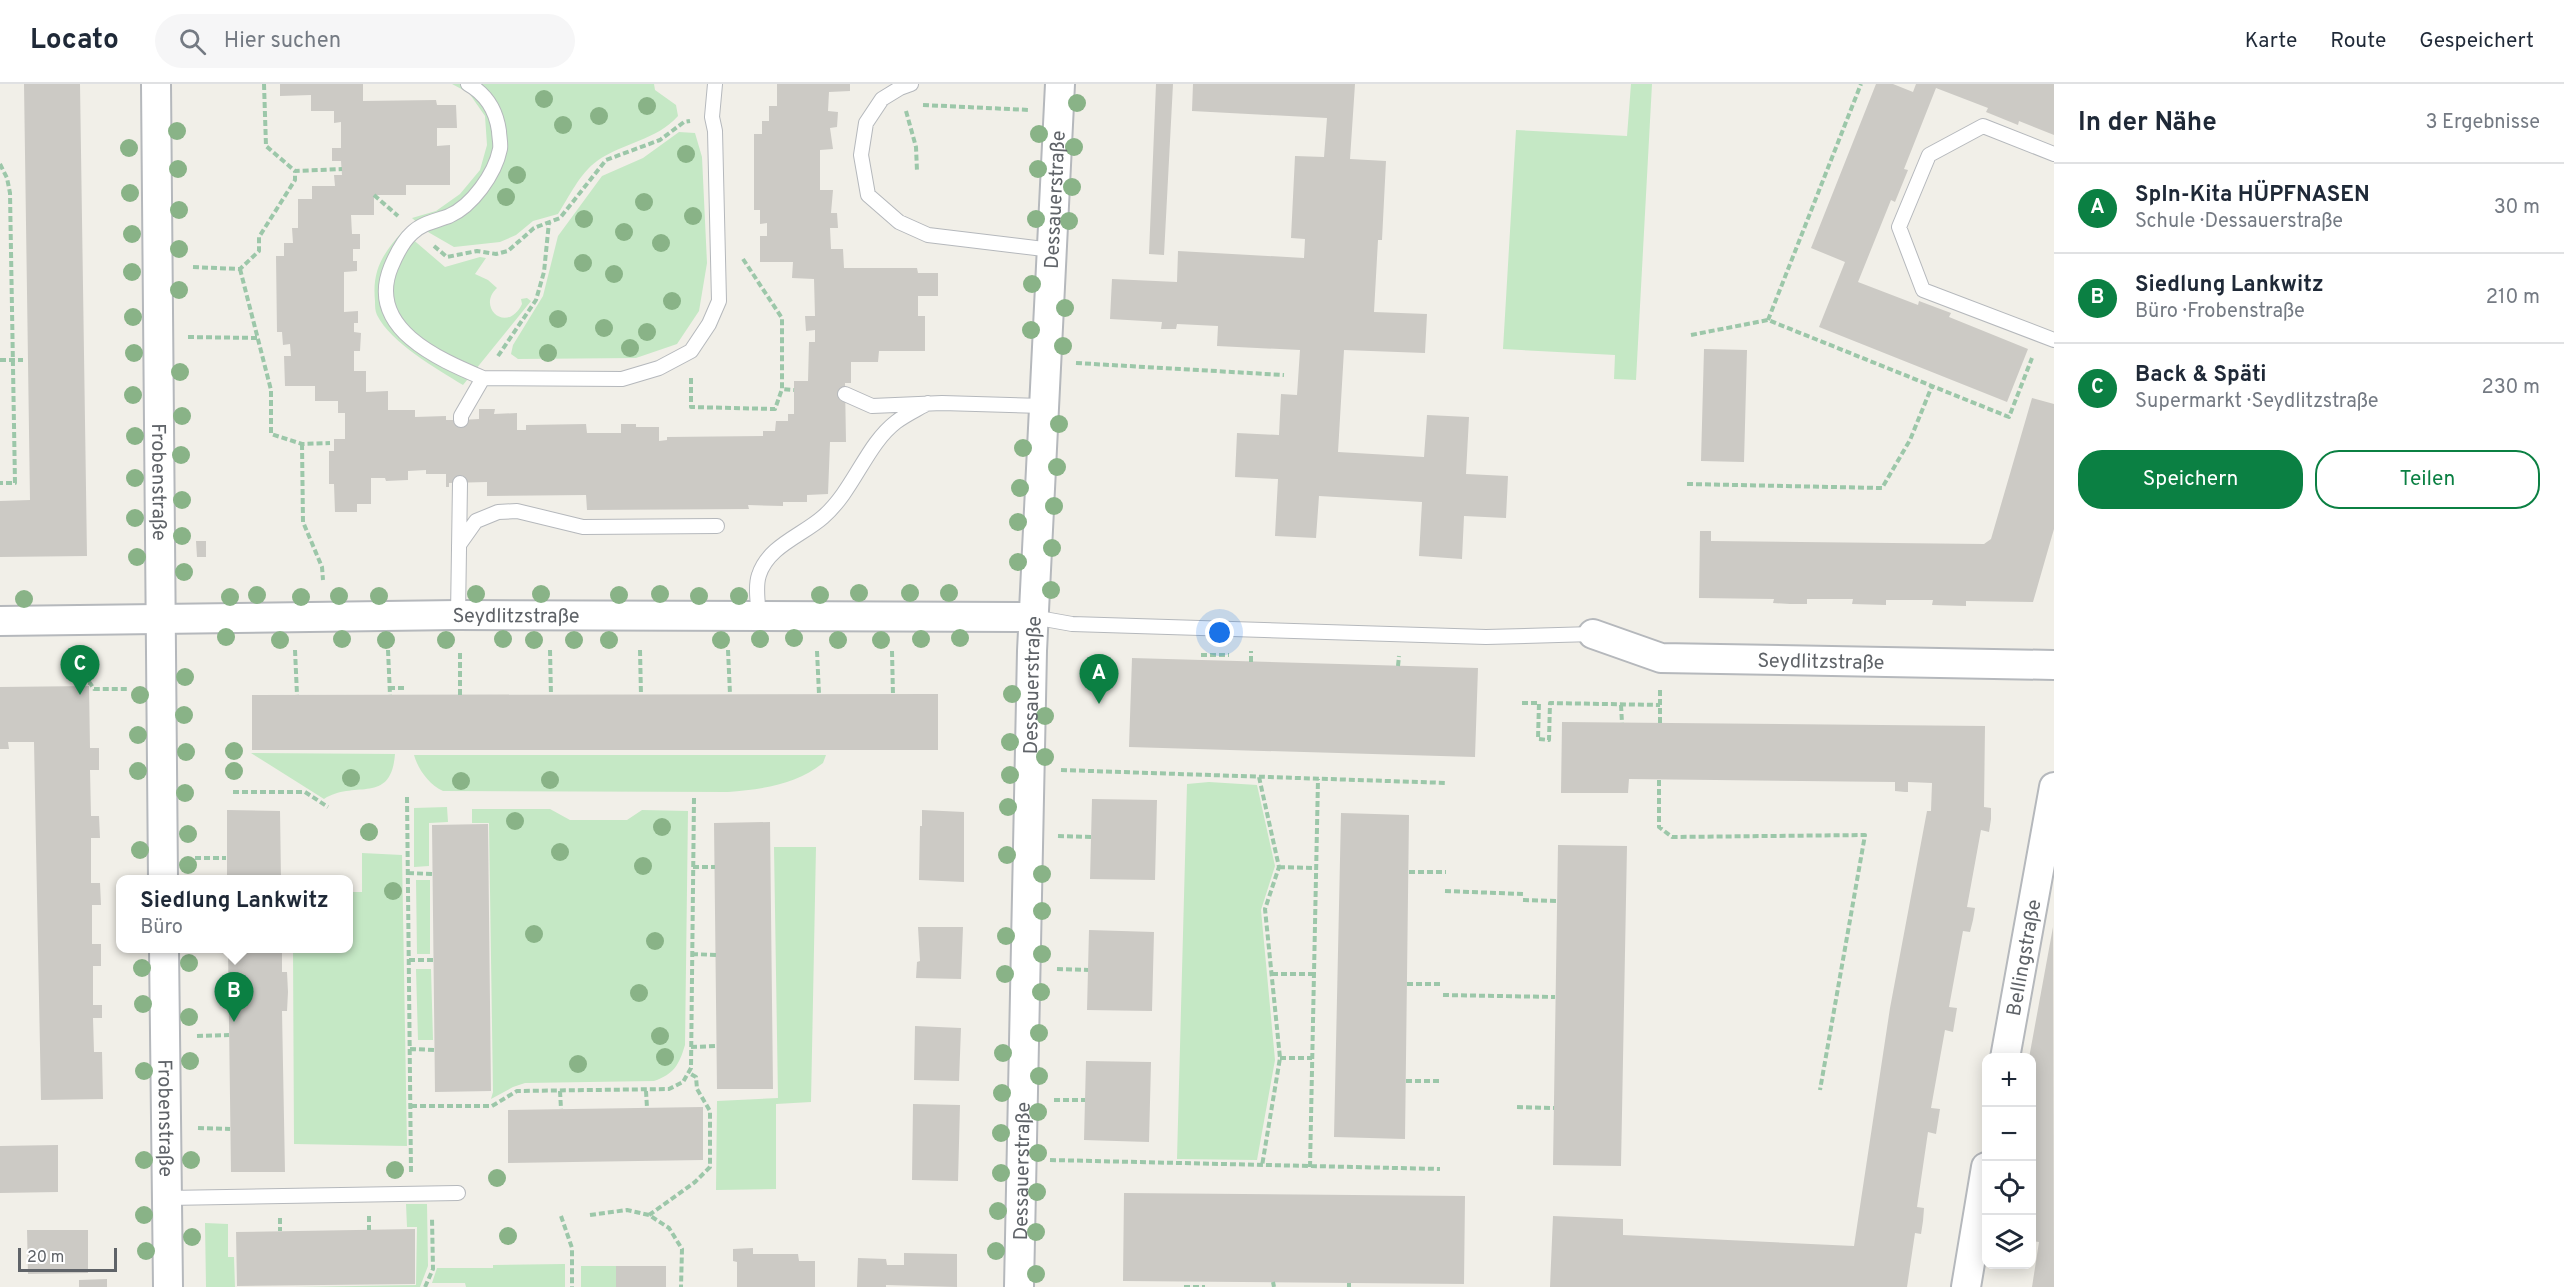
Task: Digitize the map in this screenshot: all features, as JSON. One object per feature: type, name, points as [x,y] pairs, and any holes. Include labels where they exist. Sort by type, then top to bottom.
[{"type":"street","name":"Frobenstraße","points":[[156,84],[163,875]]},
{"type":"street","name":"Dessauerstraße","points":[[1019,1287],[1033,617],[1059,84]]},
{"type":"street","name":"Seydlitzstraße","points":[[0,621],[458,615],[1033,617]]},
{"type":"street","name":"Seydlitzstraße","points":[[1593,634],[1661,658],[2054,665]]},
{"type":"street","name":"Bellingstraße","points":[[2007,1053],[2054,787]]},
{"type":"street","name":"Frobenstraße","points":[[164,953],[168,1287]]},
{"type":"street","points":[[1966,1287],[1982,1191]]},
{"type":"lane","points":[[468,84],[482,92],[497,117],[501,148],[487,178],[466,205],[450,216],[431,221],[414,230],[403,242],[386,279],[385,304],[399,328],[440,360],[483,378],[622,379],[659,368],[691,351],[709,324],[719,301],[715,131],[712,117],[715,84]]},
{"type":"lane","points":[[911,84],[882,99],[866,123],[861,155],[868,195],[899,222],[928,235],[1052,250]]},
{"type":"lane","points":[[2048,337],[1923,290],[1899,227],[1929,155],[1983,126],[2054,154]]},
{"type":"lane","points":[[461,420],[461,416],[483,378]]},
{"type":"lane","points":[[845,394],[872,406],[928,403],[1043,406]]},
{"type":"lane","points":[[759,616],[758,575],[769,558],[822,518],[843,498],[880,439],[896,422],[928,403]]},
{"type":"lane","points":[[458,615],[460,483]]},
{"type":"lane","points":[[459,545],[476,521],[498,512],[517,511],[583,527],[717,526]]},
{"type":"lane","points":[[1033,617],[1072,624],[1486,637],[1593,634]]},
{"type":"lane","points":[[167,1198],[458,1193]]},
{"type":"path","points":[[194,267],[240,269],[259,251],[259,237],[295,180],[294,171],[266,146],[264,84]]},
{"type":"path","points":[[1768,320],[1861,84]]},
{"type":"path","points":[[882,99],[906,111],[926,105],[1035,110]]},
{"type":"path","points":[[906,111],[916,147],[918,171]]},
{"type":"path","points":[[374,195],[447,257],[477,251],[496,254],[508,251],[534,228],[560,218],[606,160],[660,140],[684,122],[712,117]]},
{"type":"path","points":[[0,164],[7,178],[10,193],[15,483],[0,483]]},
{"type":"path","points":[[294,171],[342,169]]},
{"type":"path","points":[[483,378],[536,300],[544,272],[549,222]]},
{"type":"path","points":[[691,351],[691,407],[775,409],[782,389],[782,318],[729,237],[717,237]]},
{"type":"path","points":[[240,269],[271,390],[271,434],[302,444],[330,443]]},
{"type":"path","points":[[1691,335],[1768,320],[2009,417],[2048,337]]},
{"type":"path","points":[[187,337],[257,338]]},
{"type":"path","points":[[0,360],[22,360]]},
{"type":"path","points":[[1073,363],[1284,375]]},
{"type":"path","points":[[1687,484],[1882,488],[1910,440],[1932,386]]},
{"type":"path","points":[[782,389],[794,390]]},
{"type":"path","points":[[302,444],[303,522],[322,567],[322,580]]},
{"type":"path","points":[[295,650],[297,695]]},
{"type":"path","points":[[388,650],[390,694]]},
{"type":"path","points":[[460,650],[460,694]]},
{"type":"path","points":[[550,650],[551,695]]},
{"type":"path","points":[[640,650],[641,694]]},
{"type":"path","points":[[728,650],[730,694]]},
{"type":"path","points":[[79,651],[78,685],[90,683],[94,688],[129,689]]},
{"type":"path","points":[[817,651],[819,694]]},
{"type":"path","points":[[892,651],[893,695]]},
{"type":"path","points":[[1200,661],[1201,651]]},
{"type":"path","points":[[1659,723],[1660,687]]},
{"type":"path","points":[[389,688],[405,688]]},
{"type":"path","points":[[1522,703],[1539,703],[1538,739],[1549,740],[1550,704],[1660,705]]},
{"type":"path","points":[[1621,705],[1622,723]]},
{"type":"path","points":[[1058,770],[1447,783]]},
{"type":"path","points":[[1259,777],[1279,867],[1265,909],[1280,1058],[1262,1166]]},
{"type":"path","points":[[1310,1167],[1318,779]]},
{"type":"path","points":[[1659,780],[1659,827],[1672,837],[1865,835],[1820,1090]]},
{"type":"path","points":[[233,792],[305,792],[328,807]]},
{"type":"path","points":[[407,796],[411,1194]]},
{"type":"path","points":[[411,1106],[492,1106],[517,1091],[646,1091],[669,1089],[683,1082],[691,1068],[694,798]]},
{"type":"path","points":[[1057,836],[1091,837]]},
{"type":"path","points":[[195,858],[226,858]]},
{"type":"path","points":[[693,867],[715,867]]},
{"type":"path","points":[[1279,867],[1316,868]]},
{"type":"path","points":[[1409,872],[1446,872]]},
{"type":"path","points":[[408,873],[432,874]]},
{"type":"path","points":[[1445,891],[1523,894]]},
{"type":"path","points":[[1523,900],[1557,901]]},
{"type":"path","points":[[692,954],[716,955]]},
{"type":"path","points":[[409,960],[434,960]]},
{"type":"path","points":[[1053,969],[1088,970]]},
{"type":"path","points":[[1272,974],[1314,974]]},
{"type":"path","points":[[1407,984],[1443,984]]},
{"type":"path","points":[[1443,995],[1555,997]]},
{"type":"path","points":[[197,1036],[229,1035]]},
{"type":"path","points":[[691,1047],[717,1046]]},
{"type":"path","points":[[410,1049],[435,1050]]},
{"type":"path","points":[[1280,1058],[1312,1058]]},
{"type":"path","points":[[649,1215],[695,1182],[710,1167],[710,1111],[697,1089],[696,1077],[689,1073]]},
{"type":"path","points":[[1406,1081],[1441,1081]]},
{"type":"path","points":[[560,1091],[561,1109]]},
{"type":"path","points":[[646,1091],[647,1108]]},
{"type":"path","points":[[1051,1100],[1085,1100]]},
{"type":"path","points":[[1517,1107],[1554,1108]]},
{"type":"path","points":[[198,1128],[230,1129]]},
{"type":"path","points":[[1049,1160],[1440,1169]]},
{"type":"path","points":[[425,1287],[433,1269],[432,1194]]},
{"type":"path","points":[[590,1215],[627,1210],[649,1215],[669,1228],[682,1249],[681,1287]]},
{"type":"path","points":[[369,1214],[369,1230]]},
{"type":"path","points":[[280,1215],[280,1231]]},
{"type":"path","points":[[561,1216],[572,1248],[572,1287]]},
{"type":"path","points":[[1184,1285],[1205,1287]]},
{"type":"green space","points":[[452,84],[654,84],[655,90],[676,105],[678,116],[660,131],[597,161],[580,179],[558,214],[533,221],[516,235],[500,242],[454,247],[428,232],[412,218],[436,211],[460,194],[480,170],[487,145],[485,116],[469,93]]},
{"type":"green space","points":[[1631,84],[1652,84],[1636,380],[1614,379],[1615,355],[1503,349],[1516,130],[1627,136]]},
{"type":"green space","points":[[679,132],[695,133],[702,157],[707,263],[699,311],[677,344],[636,358],[518,359],[511,354],[513,345],[543,296],[558,236],[602,176],[643,158]]},
{"type":"green space","points":[[403,231],[445,267],[480,257],[486,258],[475,274],[488,280],[497,288],[491,295],[490,303],[496,315],[502,318],[509,317],[516,313],[522,304],[521,299],[527,298],[531,301],[463,385],[428,363],[393,336],[376,313],[374,290],[377,272],[389,247]]},
{"type":"green space","points":[[251,753],[395,754],[392,770],[387,780],[379,786],[336,793],[324,799]]},
{"type":"green space","points":[[414,755],[826,755],[823,763],[790,781],[778,785],[728,792],[443,791],[425,776]]},
{"type":"green space","points":[[1209,782],[1257,785],[1275,866],[1261,910],[1275,1060],[1257,1160],[1177,1159],[1187,784]]},
{"type":"green space","points":[[447,807],[448,822],[429,823],[429,866],[414,867],[414,808]]},
{"type":"green space","points":[[472,809],[550,809],[570,820],[627,820],[642,810],[688,811],[685,1045],[678,1063],[671,1072],[654,1081],[525,1083],[491,1099],[493,1092],[489,823],[472,823]]},
{"type":"green space","points":[[774,847],[816,847],[811,1102],[776,1104],[776,1189],[716,1190],[717,1101],[778,1098]]},
{"type":"green space","points":[[362,853],[402,855],[407,1146],[294,1144],[293,953],[353,953],[353,892],[362,892]]},
{"type":"green space","points":[[416,880],[430,880],[430,954],[417,954]]},
{"type":"green space","points":[[416,969],[431,969],[433,1040],[418,1040]]},
{"type":"green space","points":[[406,1204],[427,1204],[428,1266],[420,1287],[294,1287],[416,1285],[417,1227],[407,1227]]},
{"type":"green space","points":[[205,1223],[228,1224],[228,1257],[234,1257],[235,1287],[206,1287]]},
{"type":"green space","points":[[565,1264],[565,1287],[466,1287],[465,1283],[432,1283],[437,1268]]},
{"type":"green space","points":[[581,1266],[616,1266],[616,1287],[581,1287]]},
{"type":"building","points":[[24,84],[80,84],[87,556],[0,557],[0,501],[30,500]]},
{"type":"building","points":[[280,84],[363,84],[363,101],[436,100],[437,105],[456,105],[457,128],[437,128],[437,146],[450,145],[450,185],[406,185],[406,195],[374,195],[374,215],[351,215],[352,234],[360,234],[360,249],[353,249],[353,261],[357,261],[357,271],[344,272],[344,312],[358,311],[358,323],[354,323],[354,332],[361,333],[360,351],[354,351],[354,371],[366,371],[366,392],[388,391],[388,410],[415,410],[415,417],[446,416],[446,420],[461,420],[479,419],[479,409],[495,409],[494,414],[517,413],[517,430],[526,430],[526,425],[586,424],[587,433],[621,433],[621,424],[636,424],[636,427],[659,427],[659,441],[667,440],[667,437],[763,436],[763,431],[775,431],[776,421],[788,421],[788,414],[794,414],[794,381],[808,381],[809,342],[815,342],[815,330],[806,331],[805,316],[815,316],[814,279],[792,278],[793,262],[760,262],[760,236],[767,236],[767,223],[760,224],[760,210],[754,210],[754,134],[762,134],[762,121],[769,121],[769,106],[777,106],[777,84],[850,84],[850,91],[829,92],[828,111],[838,112],[837,127],[830,128],[833,149],[820,150],[820,190],[833,190],[831,213],[837,213],[838,228],[830,228],[831,249],[843,249],[844,268],[917,268],[918,273],[938,273],[938,296],[918,296],[918,316],[925,316],[925,351],[879,351],[878,362],[851,362],[851,383],[845,383],[846,442],[830,442],[828,494],[807,495],[807,502],[783,502],[783,506],[748,505],[749,509],[587,510],[586,495],[487,496],[487,482],[449,483],[449,487],[446,487],[446,474],[426,474],[426,470],[408,471],[408,480],[386,481],[385,478],[371,478],[371,504],[357,504],[357,512],[335,512],[334,484],[329,484],[329,451],[334,451],[334,439],[345,439],[345,413],[338,413],[338,401],[315,401],[315,386],[285,386],[284,356],[291,356],[290,344],[283,345],[282,332],[277,332],[276,256],[284,256],[284,243],[293,243],[292,228],[298,228],[298,199],[312,199],[312,186],[335,186],[334,175],[342,175],[341,161],[332,161],[332,148],[341,148],[341,122],[334,123],[334,111],[311,111],[311,95],[280,96]]},
{"type":"building","points":[[1156,84],[1173,84],[1164,255],[1149,254]]},
{"type":"building","points":[[1193,84],[1355,84],[1350,159],[1386,161],[1382,240],[1378,240],[1374,312],[1427,314],[1425,353],[1344,350],[1338,452],[1424,457],[1427,415],[1469,417],[1466,474],[1508,476],[1506,518],[1464,516],[1462,559],[1419,556],[1422,502],[1319,496],[1316,538],[1275,536],[1278,479],[1235,477],[1237,433],[1279,435],[1281,394],[1297,395],[1300,350],[1217,346],[1218,326],[1177,324],[1176,329],[1161,329],[1162,322],[1110,319],[1112,279],[1177,282],[1178,251],[1304,258],[1305,239],[1291,238],[1295,156],[1324,157],[1327,118],[1192,111]]},
{"type":"building","points":[[1876,84],[1893,84],[1913,92],[1916,84],[2054,84],[2054,135],[2019,121],[2018,125],[1986,112],[1988,108],[1936,88],[1904,169],[1908,170],[1895,202],[1891,200],[1858,282],[1918,305],[1919,301],[1951,313],[1949,317],[2028,349],[2007,402],[1819,327],[1845,262],[1811,248]]},
{"type":"building","points":[[1704,349],[1747,350],[1744,462],[1701,461]]},
{"type":"building","points":[[2032,398],[2054,404],[2054,529],[2033,602],[1966,601],[1966,606],[1932,605],[1933,600],[1886,600],[1886,605],[1852,604],[1853,599],[1807,599],[1807,604],[1790,604],[1773,603],[1774,599],[1699,598],[1700,531],[1711,531],[1711,541],[1984,544],[1991,539]]},
{"type":"building","points":[[196,541],[206,541],[206,557],[197,557]]},
{"type":"building","points":[[1132,658],[1478,668],[1475,757],[1129,747]]},
{"type":"building","points":[[89,686],[90,748],[99,748],[99,770],[90,770],[91,816],[99,816],[100,838],[91,838],[91,883],[100,883],[101,905],[92,905],[92,944],[101,944],[101,966],[93,966],[93,1005],[102,1005],[102,1018],[93,1018],[94,1052],[102,1052],[103,1099],[41,1100],[34,742],[8,742],[9,749],[0,749],[0,687]]},
{"type":"building","points":[[938,694],[938,750],[252,750],[252,695]]},
{"type":"building","points":[[1562,722],[1985,726],[1984,807],[1991,808],[1991,819],[1989,832],[1981,830],[1967,907],[1975,908],[1973,920],[1970,932],[1963,931],[1949,1007],[1957,1008],[1953,1032],[1945,1030],[1931,1108],[1940,1109],[1936,1134],[1928,1132],[1917,1207],[1924,1208],[1923,1221],[1921,1234],[1915,1233],[1907,1287],[1550,1287],[1553,1216],[1623,1219],[1623,1235],[1854,1246],[1890,1008],[1927,811],[1931,811],[1932,783],[1908,782],[1908,792],[1905,792],[1895,791],[1895,782],[1629,779],[1628,793],[1561,793]]},
{"type":"building","points":[[1092,799],[1157,800],[1155,880],[1090,879]]},
{"type":"building","points":[[227,810],[280,811],[281,875],[227,875]]},
{"type":"building","points":[[922,810],[964,812],[964,882],[919,880]]},
{"type":"building","points":[[1341,813],[1409,815],[1405,1139],[1334,1137]]},
{"type":"building","points":[[770,822],[773,1089],[717,1089],[714,823]]},
{"type":"building","points":[[488,824],[491,1091],[435,1092],[432,825]]},
{"type":"building","points":[[1558,845],[1627,846],[1621,1166],[1553,1165]]},
{"type":"building","points":[[918,927],[963,927],[961,979],[916,978],[917,962],[920,961]]},
{"type":"building","points":[[2053,927],[2054,1287],[2032,1287],[2039,1242],[2036,1242],[2036,1053],[2030,1053]]},
{"type":"building","points":[[1089,930],[1154,932],[1152,1011],[1087,1010]]},
{"type":"building","points":[[228,953],[282,953],[282,972],[287,972],[288,992],[287,1011],[282,1011],[285,1172],[231,1172]]},
{"type":"building","points":[[915,1026],[961,1028],[959,1081],[914,1080]]},
{"type":"building","points":[[1086,1061],[1151,1062],[1149,1142],[1084,1140]]},
{"type":"building","points":[[913,1104],[960,1105],[958,1181],[912,1180]]},
{"type":"building","points":[[703,1107],[703,1160],[508,1163],[508,1110]]},
{"type":"building","points":[[58,1145],[58,1192],[0,1193],[0,1146]]},
{"type":"building","points":[[1124,1193],[1465,1196],[1464,1284],[1123,1281]]},
{"type":"building","points":[[415,1229],[415,1284],[237,1286],[236,1232]]},
{"type":"building","points":[[27,1230],[88,1230],[88,1273],[28,1274]]},
{"type":"building","points":[[753,1248],[753,1254],[798,1254],[799,1261],[815,1261],[815,1287],[737,1287],[737,1262],[733,1261],[733,1249]]},
{"type":"building","points":[[904,1253],[957,1254],[957,1287],[886,1285],[886,1287],[857,1287],[858,1258],[886,1259],[887,1265],[904,1265]]},
{"type":"building","points":[[616,1266],[666,1266],[666,1287],[616,1287]]},
{"type":"building","points":[[107,1279],[107,1287],[79,1287],[79,1280]]},
{"type":"place","name":"Back & Späti","points":[[80,695]]},
{"type":"place","name":"SpIn-Kita HÜPFNASEN","points":[[1099,704]]},
{"type":"place","name":"Siedlung Lankwitz","points":[[234,1022]]}]
